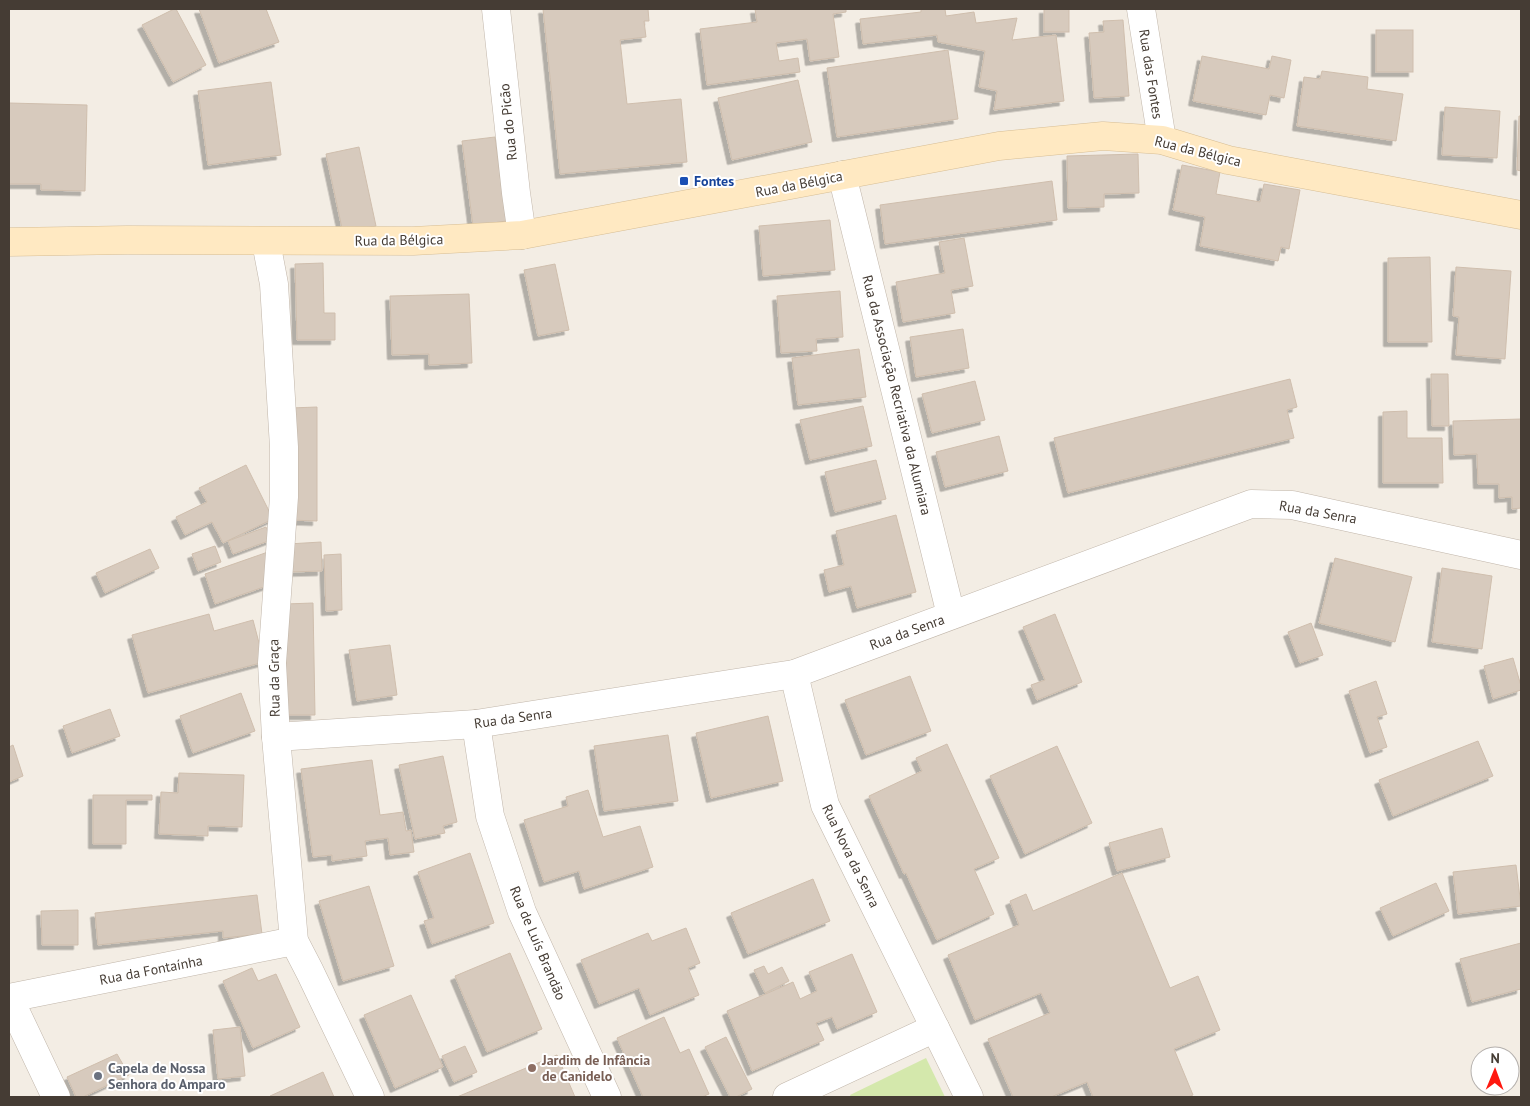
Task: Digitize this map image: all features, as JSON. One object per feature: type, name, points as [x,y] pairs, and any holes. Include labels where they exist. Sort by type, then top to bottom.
[{"type":"main road","name":"Rua da Bélgica","points":[[9,242],[127,240],[266,242],[413,241],[522,235],[1000,146],[1103,136],[1162,140],[1228,160],[1521,215]]},
{"type":"street","name":"Rua do Picão","points":[[496,9],[522,235]]},
{"type":"street","name":"Rua das Fontes","points":[[1141,9],[1162,140]]},
{"type":"street","name":"Rua da Associação Recriativa da Alumiara","points":[[842,175],[951,616]]},
{"type":"street","name":"Rua da Graça","points":[[266,242],[274,284],[284,447],[284,497],[272,663],[276,737],[294,941],[370,1097]]},
{"type":"street","name":"Rua da Senra","points":[[276,737],[476,724],[794,674],[1251,504],[1292,505],[1521,555]]},
{"type":"street","name":"Rua Nova da Senra","points":[[794,674],[825,805],[969,1097]]},
{"type":"street","name":"Rua de Luís Brandão","points":[[476,724],[490,816],[522,912],[607,1097]]},
{"type":"street","name":"Rua da Fontaínha","points":[[9,998],[294,941]]},
{"type":"street","points":[[9,998],[56,1097]]},
{"type":"street","points":[[787,1097],[821,1090],[935,1028]]},
{"type":"green space","points":[[926,1058],[945,1097],[851,1097],[850,1095]]},
{"type":"building","points":[[176,9],[206,65],[173,82],[142,25]]},
{"type":"building","points":[[199,9],[266,9],[279,42],[219,63]]},
{"type":"building","points":[[543,9],[648,9],[649,21],[644,21],[646,37],[620,40],[627,104],[681,99],[687,162],[560,174]]},
{"type":"building","points":[[755,9],[846,9],[846,12],[833,14],[839,57],[810,61],[807,39],[776,43],[779,61],[798,58],[800,72],[707,85],[700,29],[757,22]]},
{"type":"building","points":[[921,9],[945,9],[946,16],[974,12],[976,23],[1017,18],[1012,40],[1056,35],[1064,101],[994,110],[997,91],[979,87],[985,51],[938,42],[937,35],[863,44],[860,19],[921,12]]},
{"type":"building","points":[[1044,9],[1069,9],[1069,32],[1044,32]]},
{"type":"building","points":[[1123,20],[1129,96],[1094,98],[1089,33],[1104,32],[1103,21]]},
{"type":"building","points":[[1376,30],[1413,30],[1413,72],[1376,72]]},
{"type":"building","points":[[948,50],[958,119],[837,137],[827,68]]},
{"type":"building","points":[[1202,56],[1269,69],[1272,56],[1291,60],[1284,98],[1270,95],[1266,115],[1193,101]]},
{"type":"building","points":[[1322,71],[1368,77],[1367,89],[1403,94],[1396,141],[1297,126],[1304,77],[1320,79]]},
{"type":"building","points":[[798,80],[812,142],[732,160],[718,98]]},
{"type":"building","points":[[271,82],[281,155],[208,165],[198,91]]},
{"type":"building","points":[[9,103],[87,105],[85,191],[41,190],[41,184],[9,184]]},
{"type":"building","points":[[1445,107],[1500,111],[1497,158],[1442,155]]},
{"type":"building","points":[[1519,116],[1521,116],[1521,171],[1517,170]]},
{"type":"building","points":[[495,137],[506,221],[473,226],[462,141]]},
{"type":"building","points":[[359,147],[376,226],[343,233],[326,154]]},
{"type":"building","points":[[1138,154],[1139,193],[1104,194],[1104,207],[1068,208],[1067,156]]},
{"type":"building","points":[[1182,165],[1220,172],[1216,194],[1260,202],[1264,184],[1300,190],[1289,249],[1281,247],[1278,261],[1200,246],[1205,217],[1173,210]]},
{"type":"building","points":[[1052,181],[1057,220],[885,244],[880,205]]},
{"type":"building","points":[[830,220],[835,270],[763,276],[759,226]]},
{"type":"building","points":[[964,238],[973,286],[951,290],[955,313],[903,322],[896,282],[945,273],[939,242]]},
{"type":"building","points":[[1430,257],[1432,342],[1388,342],[1388,258]]},
{"type":"building","points":[[323,263],[324,313],[335,313],[335,340],[297,340],[295,264]]},
{"type":"building","points":[[555,264],[569,330],[538,336],[524,270]]},
{"type":"building","points":[[1456,267],[1511,271],[1505,359],[1456,355],[1459,317],[1453,316]]},
{"type":"building","points":[[840,291],[843,337],[816,339],[817,351],[781,353],[777,296]]},
{"type":"building","points":[[469,294],[472,363],[429,365],[429,354],[392,355],[390,296]]},
{"type":"building","points":[[963,329],[969,368],[916,377],[910,337]]},
{"type":"building","points":[[859,349],[866,397],[798,405],[792,358]]},
{"type":"building","points":[[1431,374],[1448,374],[1449,426],[1432,426]]},
{"type":"building","points":[[1290,379],[1297,407],[1287,410],[1294,438],[1068,493],[1054,438]]},
{"type":"building","points":[[975,381],[985,420],[932,433],[922,394]]},
{"type":"building","points":[[863,406],[872,446],[810,460],[800,420]]},
{"type":"building","points":[[317,407],[317,521],[290,520],[290,408]]},
{"type":"building","points":[[1407,411],[1407,438],[1442,438],[1443,483],[1383,483],[1383,412]]},
{"type":"building","points":[[1521,419],[1521,508],[1512,509],[1512,497],[1499,498],[1499,484],[1478,484],[1477,454],[1454,455],[1453,421]]},
{"type":"building","points":[[999,436],[1008,471],[945,487],[936,452]]},
{"type":"building","points":[[876,460],[886,499],[835,512],[825,472]]},
{"type":"building","points":[[246,465],[273,519],[223,543],[212,522],[185,535],[176,517],[207,502],[199,488]]},
{"type":"building","points":[[896,515],[916,592],[857,608],[851,586],[829,592],[824,570],[844,565],[836,531]]},
{"type":"building","points":[[266,527],[271,540],[233,554],[228,541]]},
{"type":"building","points":[[321,542],[322,571],[289,572],[288,544]]},
{"type":"building","points":[[215,546],[221,562],[198,571],[192,554]]},
{"type":"building","points":[[150,549],[159,568],[105,593],[96,573]]},
{"type":"building","points":[[268,552],[278,582],[215,604],[205,574]]},
{"type":"building","points":[[341,554],[342,610],[326,611],[324,555]]},
{"type":"building","points":[[1335,558],[1412,577],[1395,642],[1319,623]]},
{"type":"building","points":[[1442,568],[1492,576],[1482,649],[1432,642]]},
{"type":"building","points":[[313,603],[315,715],[287,715],[285,604]]},
{"type":"building","points":[[209,614],[214,631],[253,620],[264,662],[148,693],[132,635]]},
{"type":"building","points":[[1055,614],[1082,682],[1037,700],[1031,685],[1045,680],[1023,627]]},
{"type":"building","points":[[1311,623],[1323,655],[1300,663],[1288,632]]},
{"type":"building","points":[[390,645],[397,695],[357,701],[349,650]]},
{"type":"building","points":[[1513,658],[1521,690],[1493,699],[1484,666]]},
{"type":"building","points":[[910,676],[931,731],[866,755],[845,700]]},
{"type":"building","points":[[1376,681],[1387,714],[1377,717],[1387,747],[1370,753],[1349,691]]},
{"type":"building","points":[[241,693],[255,731],[193,753],[180,716]]},
{"type":"building","points":[[110,709],[120,736],[72,753],[63,726]]},
{"type":"building","points":[[768,716],[783,781],[711,798],[696,733]]},
{"type":"building","points":[[668,735],[678,801],[604,811],[594,746]]},
{"type":"building","points":[[1478,741],[1493,776],[1393,816],[1379,780]]},
{"type":"building","points":[[947,744],[999,858],[974,869],[994,914],[937,940],[906,873],[904,874],[869,796],[922,771],[916,758]]},
{"type":"building","points":[[13,745],[23,776],[9,782],[9,747]]},
{"type":"building","points":[[1057,746],[1092,823],[1025,854],[990,776]]},
{"type":"building","points":[[443,756],[457,822],[443,826],[445,833],[415,839],[399,765]]},
{"type":"building","points":[[372,760],[380,815],[403,812],[406,831],[411,830],[414,852],[390,855],[388,838],[365,841],[367,856],[332,861],[332,855],[313,857],[301,769]]},
{"type":"building","points":[[179,773],[244,775],[242,827],[208,826],[208,836],[159,834],[161,792],[178,793]]},
{"type":"building","points":[[588,790],[603,837],[640,826],[653,867],[584,889],[579,871],[544,882],[524,820],[568,806],[566,797]]},
{"type":"building","points":[[93,795],[152,795],[152,800],[126,800],[126,844],[93,844]]},
{"type":"building","points":[[1162,828],[1170,857],[1117,871],[1109,843]]},
{"type":"building","points":[[470,853],[494,923],[432,944],[424,921],[434,918],[418,872]]},
{"type":"building","points":[[1516,865],[1521,906],[1458,914],[1453,872]]},
{"type":"building","points":[[1122,873],[1170,988],[1198,976],[1220,1030],[1174,1049],[1193,1095],[1188,1097],[1093,1097],[1087,1082],[1051,1097],[1013,1097],[988,1039],[1050,1013],[1041,993],[975,1020],[948,955],[1019,925],[1010,901],[1026,894],[1033,911]]},
{"type":"building","points":[[813,879],[830,921],[748,954],[731,913]]},
{"type":"building","points":[[1436,883],[1449,911],[1393,936],[1380,908]]},
{"type":"building","points":[[369,886],[394,966],[343,981],[319,901]]},
{"type":"building","points":[[257,895],[262,934],[223,938],[223,931],[98,945],[95,913]]},
{"type":"building","points":[[78,910],[78,945],[42,945],[41,911]]},
{"type":"building","points":[[686,928],[700,963],[688,968],[699,995],[650,1015],[639,988],[599,1004],[581,960],[648,933],[652,941]]},
{"type":"building","points":[[1521,943],[1521,989],[1472,1002],[1460,959]]},
{"type":"building","points":[[510,953],[542,1029],[487,1052],[455,976]]},
{"type":"building","points":[[852,954],[877,1012],[837,1029],[832,1017],[816,1023],[824,1040],[752,1071],[727,1011],[793,982],[800,999],[817,991],[809,972]]},
{"type":"building","points":[[764,966],[768,974],[782,967],[789,981],[765,993],[754,970]]},
{"type":"building","points":[[252,968],[258,981],[276,974],[300,1027],[253,1048],[223,981]]},
{"type":"building","points":[[411,995],[443,1067],[395,1088],[364,1015]]},
{"type":"building","points":[[664,1017],[680,1053],[689,1049],[709,1094],[702,1097],[643,1097],[617,1038]]},
{"type":"building","points":[[240,1027],[245,1076],[218,1079],[213,1030]]},
{"type":"building","points":[[726,1037],[752,1089],[736,1097],[730,1097],[705,1047]]},
{"type":"building","points":[[465,1046],[477,1072],[454,1082],[442,1056]]},
{"type":"building","name":"Capela de Nossa Senhora do Amparo","points":[[117,1054],[129,1075],[83,1097],[76,1097],[67,1077]]},
{"type":"building","points":[[557,1055],[575,1097],[457,1097]]},
{"type":"building","points":[[323,1072],[334,1097],[270,1096]]},
{"type":"place","name":"Fontes","points":[[684,181]]},
{"type":"place","name":"Jardim de Infância de Canidelo","points":[[532,1068]]},
{"type":"place","name":"Capela de Nossa Senhora do Amparo","points":[[98,1076]]}]
